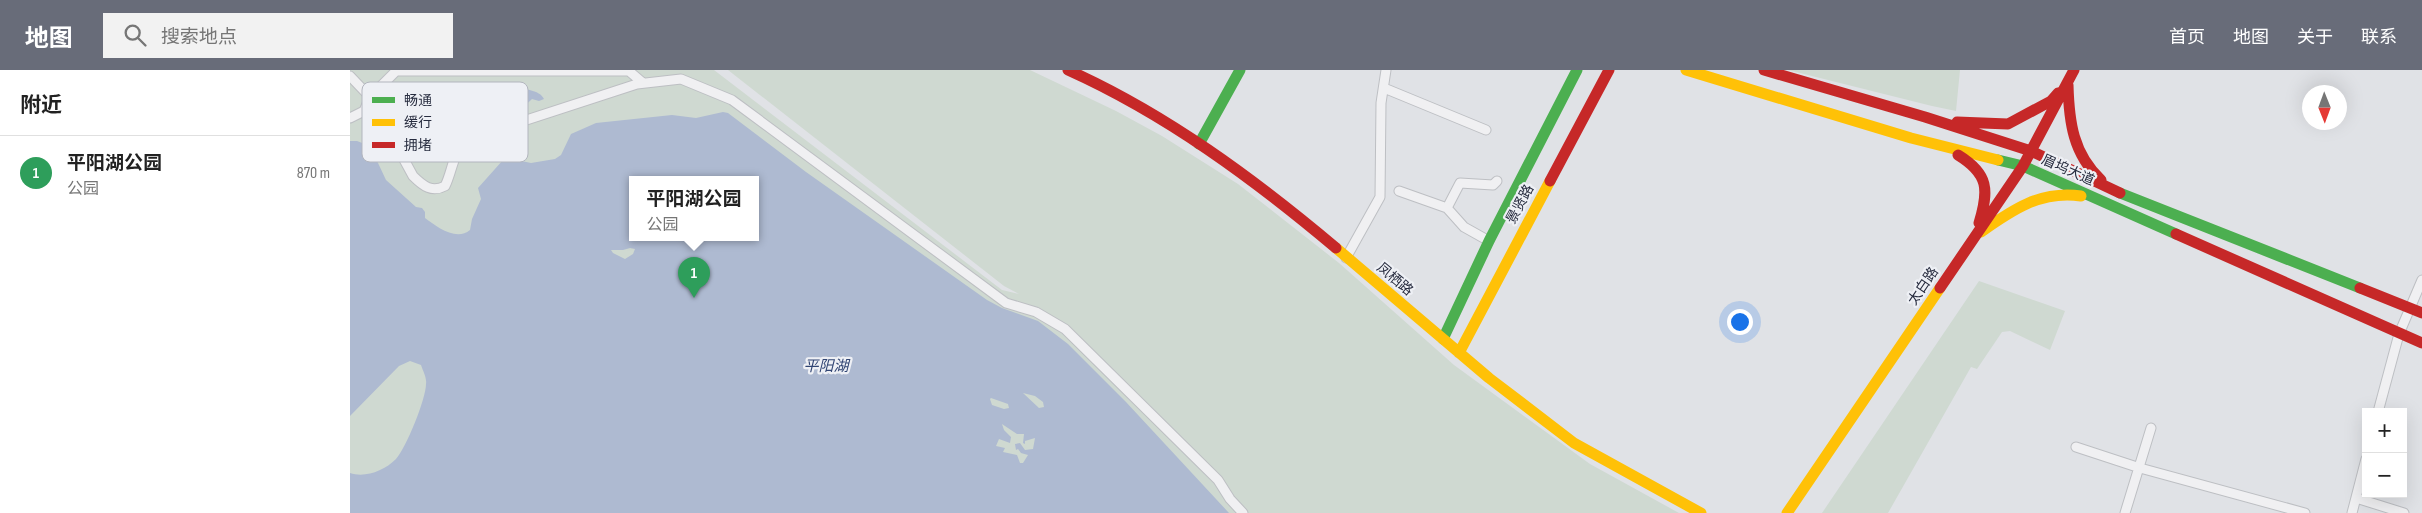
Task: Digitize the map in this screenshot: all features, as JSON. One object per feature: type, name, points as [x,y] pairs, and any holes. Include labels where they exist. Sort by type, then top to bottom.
[{"type":"main road","name":"凤栖路","points":[[1068,70],[1099,84],[1199,144],[1283,204],[1459,353],[1574,443],[1701,513]]},
{"type":"main road","points":[[1199,144],[1240,70]]},
{"type":"main road","name":"景贤路","points":[[1443,339],[1489,241],[1577,70]]},
{"type":"main road","name":"景贤路","points":[[1459,353],[1608,70]]},
{"type":"main road","name":"眉坞大道","points":[[1686,70],[1940,146],[2023,166],[2422,344]]},
{"type":"main road","name":"眉坞大道","points":[[1764,70],[1936,121],[2032,152],[2113,190],[2422,313]]},
{"type":"main road","name":"太白路","points":[[1787,513],[2023,166],[2074,70]]},
{"type":"main road","points":[[1936,121],[2008,124],[2051,101],[2068,82]]},
{"type":"main road","points":[[2068,82],[2068,113],[2072,134],[2080,154],[2091,172],[2113,190]]},
{"type":"main road","points":[[1940,146],[1973,163],[1986,182],[1986,202],[1975,237]]},
{"type":"main road","points":[[1975,237],[2015,208],[2044,196],[2073,194],[2103,202]]},
{"type":"street","points":[[385,82],[397,70],[630,71],[643,83]]},
{"type":"street","points":[[1346,258],[1380,197],[1381,103],[1386,70]]},
{"type":"street","points":[[350,76],[362,89]]},
{"type":"street","points":[[528,119],[643,83],[681,79],[732,100],[1006,304],[1036,312],[1065,329],[1218,480],[1230,499],[1243,513]]},
{"type":"street","points":[[1384,88],[1486,130]]},
{"type":"street","points":[[350,118],[362,112]]},
{"type":"street","points":[[405,162],[413,176],[422,185],[432,190],[445,186],[452,174],[454,162]]},
{"type":"street","points":[[1447,208],[1460,183],[1492,185],[1497,181]]},
{"type":"street","points":[[1399,191],[1447,208],[1464,227],[1489,241]]},
{"type":"street","points":[[2379,408],[2399,334],[2422,280]]},
{"type":"street","points":[[2125,513],[2151,428]]},
{"type":"street","points":[[2076,447],[2140,468],[2304,513]]},
{"type":"street","points":[[2352,513],[2362,475]]},
{"type":"street","points":[[2356,498],[2404,513]]},
{"type":"shaded area","points":[[350,70],[714,70],[1002,290],[1019,294],[1004,286],[728,70],[1030,70],[1116,111],[1162,136],[1238,184],[1339,263],[1454,365],[1590,464],[1679,513],[350,513]]},
{"type":"shaded area","points":[[1788,70],[1960,70],[1956,111],[1932,106]]},
{"type":"shaded area","points":[[1979,281],[2065,311],[2050,350],[2010,331],[2002,332],[1977,369],[1971,367],[1888,513],[1822,513]]},
{"type":"water","points":[[528,90],[542,95],[544,99],[539,101],[532,99],[528,103]]},
{"type":"water","name":"平阳湖","points":[[723,112],[728,113],[806,172],[987,300],[1002,308],[1038,321],[1068,344],[1126,402],[1229,513],[350,513],[350,473],[368,474],[386,467],[396,459],[415,423],[423,400],[426,382],[421,365],[410,361],[399,366],[350,416],[350,141],[362,143],[362,162],[378,162],[386,180],[416,207],[422,208],[425,212],[425,218],[446,232],[459,234],[470,230],[472,219],[481,199],[478,188],[501,162],[531,163],[555,159],[561,155],[571,134],[596,123],[672,115],[696,118]],"holes":[[[635,249],[633,254],[625,259],[611,250]],[[1023,393],[1035,396],[1043,402],[1044,407],[1039,408]],[[990,399],[1008,404],[1009,408],[1004,409],[992,405]],[[1002,424],[1017,434],[1024,434],[1023,443],[1025,444],[1025,441],[1035,438],[1033,449],[1025,450],[1020,443],[1015,444],[1016,450],[1018,449],[1021,453],[1028,455],[1023,463],[1020,463],[1017,455],[1003,452],[1005,448],[996,446],[999,439],[1010,443],[1011,437],[1004,430]]]},
{"type":"traffic: fast","points":[[1199,144],[1240,70]]},
{"type":"traffic: fast","points":[[1443,339],[1489,241],[1577,70]]},
{"type":"traffic: fast","points":[[1998,160],[2023,166],[2176,234]]},
{"type":"traffic: fast","points":[[2120,193],[2360,288]]},
{"type":"traffic: slow","points":[[1686,70],[1911,138],[1998,160]]},
{"type":"traffic: slow","points":[[1459,353],[1550,181]]},
{"type":"traffic: slow","points":[[1981,232],[2016,209],[2040,199],[2066,195],[2081,196]]},
{"type":"traffic: slow","points":[[1336,248],[1489,378],[1574,443],[1701,513]]},
{"type":"traffic: slow","points":[[1787,513],[1940,288]]},
{"type":"traffic: jam","points":[[1068,70],[1104,87],[1174,127],[1241,173],[1336,248]]},
{"type":"traffic: jam","points":[[1550,181],[1609,70]]},
{"type":"traffic: jam","points":[[1764,70],[1925,117],[2031,151],[2120,193]]},
{"type":"traffic: jam","points":[[1940,288],[2023,166],[2074,70]]},
{"type":"traffic: jam","points":[[2068,85],[2074,137],[2084,159],[2101,180]]},
{"type":"traffic: jam","points":[[1957,122],[2008,124],[2051,101],[2058,93]]},
{"type":"traffic: jam","points":[[1958,155],[1976,169],[1984,184],[1984,201],[1979,223]]},
{"type":"traffic: jam","points":[[2176,234],[2422,343]]},
{"type":"traffic: jam","points":[[2360,288],[2422,313]]},
{"type":"place","name":"平阳湖公园","points":[[694,298]]}]
